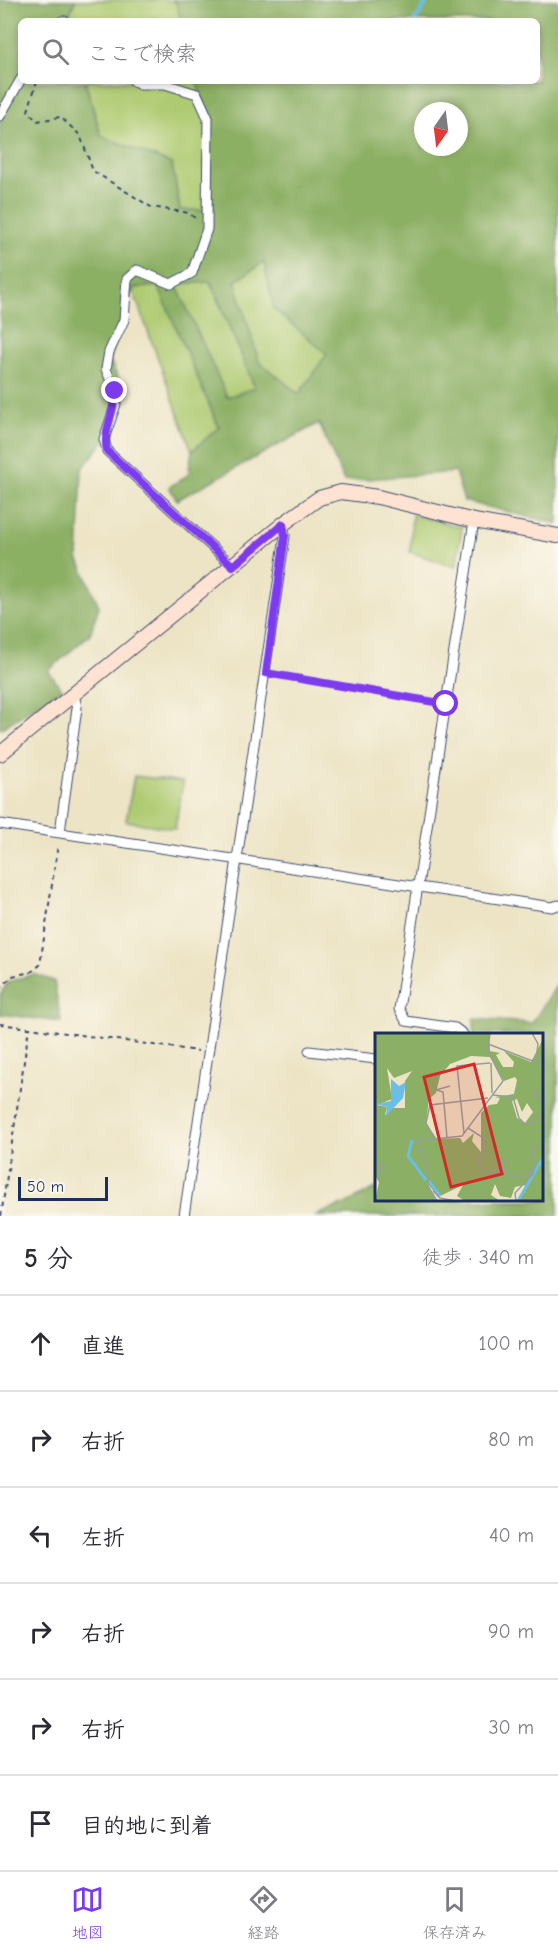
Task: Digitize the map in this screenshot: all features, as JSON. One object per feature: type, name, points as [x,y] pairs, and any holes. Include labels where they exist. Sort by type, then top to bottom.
[{"type":"street","points":[[0,116],[18,84]]},
{"type":"street","points":[[140,84],[165,84],[196,94],[208,118],[207,228],[192,273],[171,284],[137,270],[127,279],[124,320],[109,352],[106,369],[115,391],[116,404],[104,439],[107,451],[233,566]]},
{"type":"street","points":[[0,754],[283,524],[319,498],[341,492],[378,497],[474,521],[558,536]]},
{"type":"street","points":[[461,1033],[455,1028],[406,1021],[399,1010],[474,521]]},
{"type":"street","points":[[184,1216],[266,673],[285,536],[283,524]]},
{"type":"street","points":[[60,832],[77,708],[74,694]]},
{"type":"street","points":[[0,824],[552,907],[558,904]]},
{"type":"street","points":[[309,1051],[375,1059]]},
{"type":"path","points":[[36,84],[28,111],[37,121],[60,117],[80,135],[93,171],[151,207],[189,213],[207,228]]},
{"type":"path","points":[[266,673],[446,704]]},
{"type":"path","points":[[0,989],[12,976],[31,972],[40,965],[60,832]]},
{"type":"path","points":[[0,1024],[210,1053]]},
{"type":"path","points":[[1,1216],[29,1028]]},
{"type":"green space","points":[[0,0],[75,0],[68,18],[18,18],[18,84],[86,84],[101,136],[172,164],[180,210],[204,210],[207,119],[198,84],[540,84],[540,18],[180,18],[176,2],[172,0],[558,0],[558,524],[464,501],[455,472],[344,481],[319,423],[177,500],[169,487],[188,475],[192,451],[219,427],[158,286],[133,288],[110,360],[122,388],[109,435],[82,469],[78,558],[99,606],[90,634],[48,671],[62,689],[0,729]],"holes":[[[264,262],[274,309],[327,354],[299,394],[259,362],[235,281]],[[211,282],[255,388],[227,397],[176,284]]]},
{"type":"green space","points":[[75,0],[172,0],[176,2],[180,18],[68,18]]},
{"type":"green space","points":[[86,84],[198,84],[207,119],[205,210],[180,210],[172,164],[101,136]]},
{"type":"green space","points":[[264,262],[274,309],[328,354],[299,394],[259,363],[235,281]]},
{"type":"green space","points":[[210,282],[255,388],[227,398],[175,284]]},
{"type":"green space","points":[[158,285],[219,428],[192,451],[132,288]]},
{"type":"green space","points":[[412,515],[462,527],[456,567],[410,552]]},
{"type":"green space","points":[[134,776],[183,782],[175,829],[126,821]]},
{"type":"green space","points":[[34,974],[54,981],[61,1022],[0,1014],[0,995],[8,982]]},
{"type":"green space","points":[[558,983],[558,1216],[314,1216],[375,1189],[375,1201],[543,1201],[543,1033],[474,1033],[474,1019],[532,1023]]},
{"type":"waterway","points":[[417,18],[428,0]]},
{"type":"route","points":[[115,391],[116,404],[104,439],[107,451],[233,566],[283,524],[285,536],[266,673],[446,704]]}]
